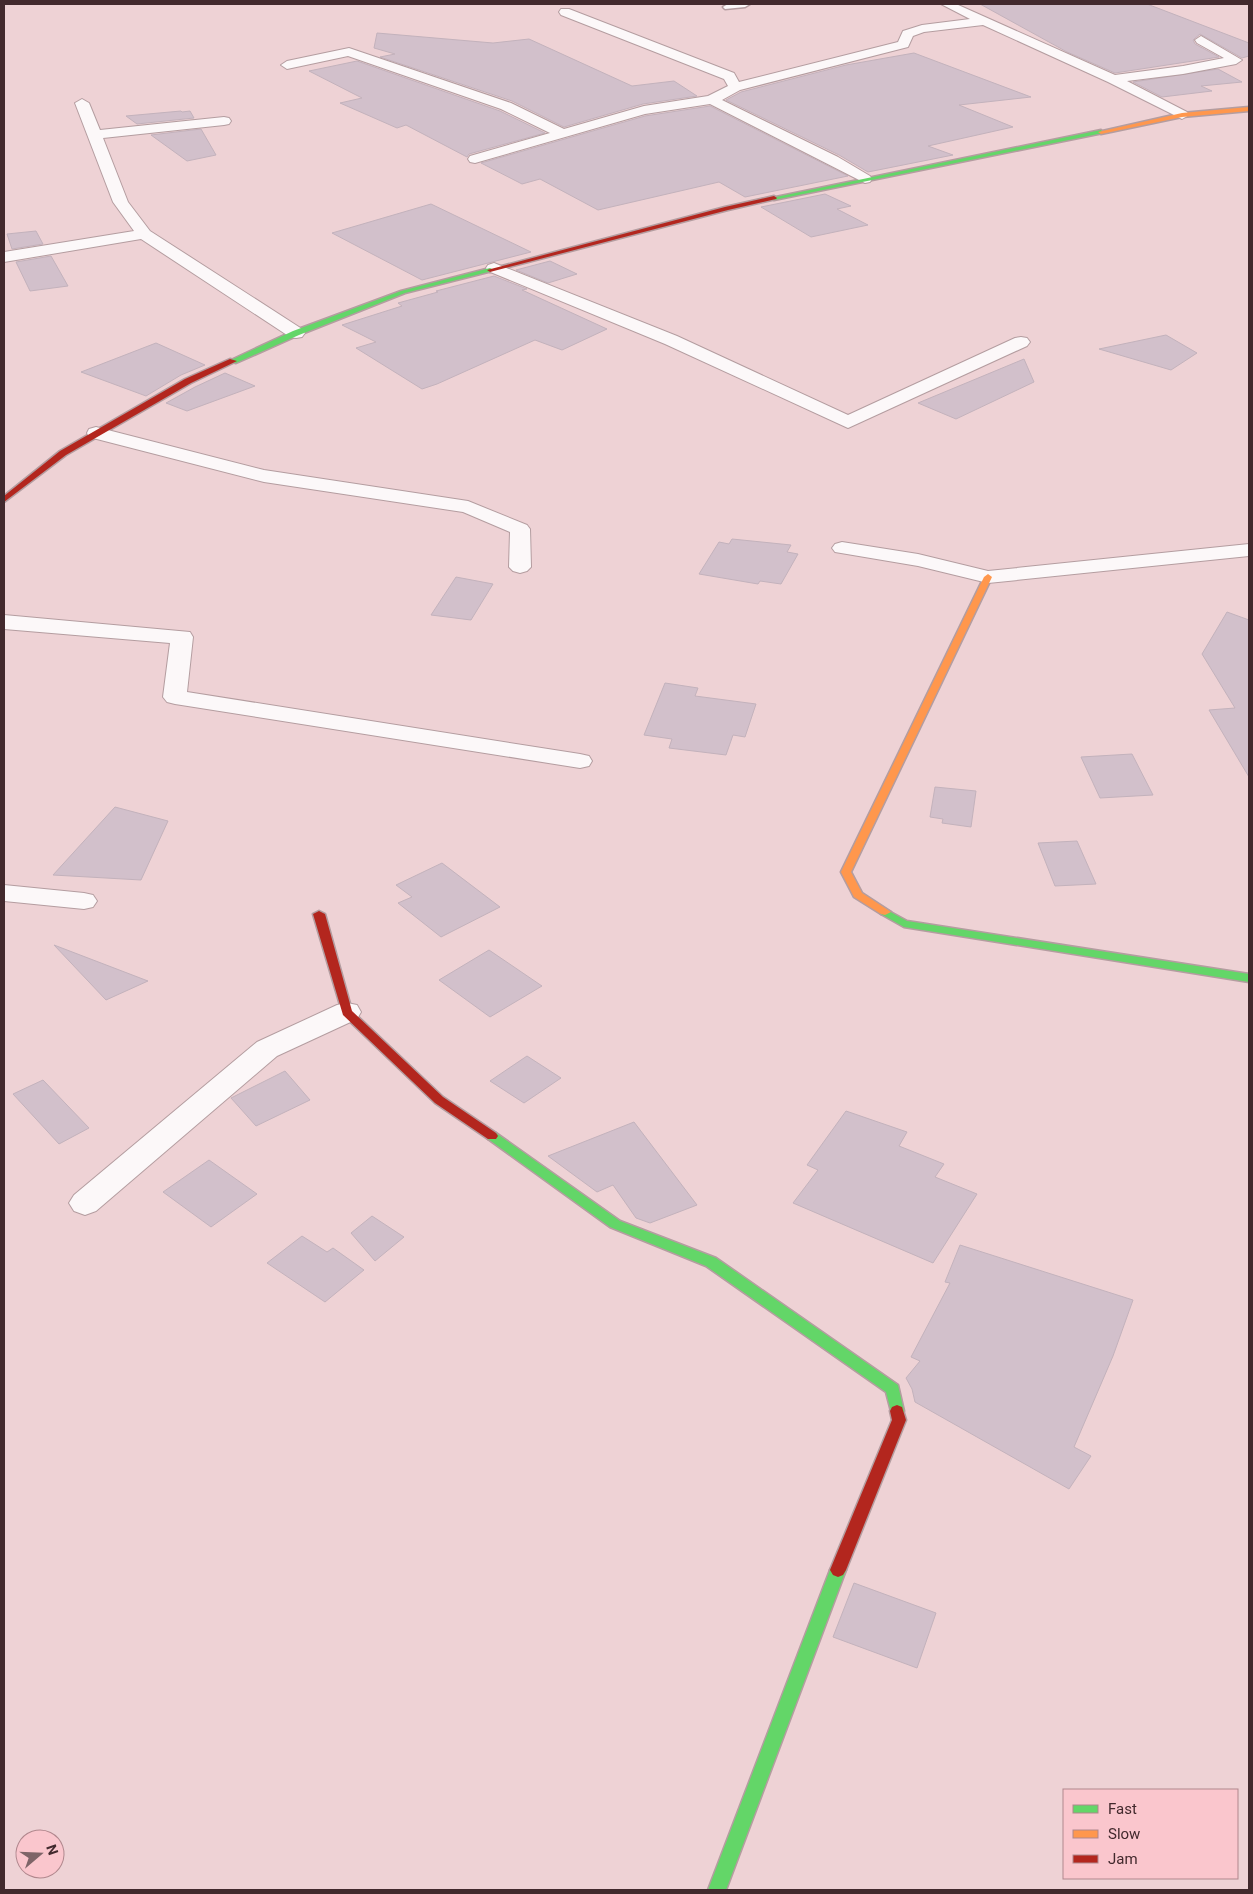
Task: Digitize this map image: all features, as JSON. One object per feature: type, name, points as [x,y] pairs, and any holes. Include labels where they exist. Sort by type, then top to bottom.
[{"type":"street","points":[[948,4],[963,4]]},
{"type":"street","points":[[948,4],[1113,80],[1182,115]]},
{"type":"street","points":[[565,12],[730,76],[735,87]]},
{"type":"street","points":[[475,159],[562,132],[644,110],[712,100],[735,87],[904,44],[907,34],[922,29],[982,21]]},
{"type":"street","points":[[1113,80],[1236,60],[1200,40]]},
{"type":"street","points":[[287,65],[348,52],[506,106],[562,132]]},
{"type":"street","points":[[712,100],[834,160],[865,180]]},
{"type":"street","points":[[82,103],[121,202],[144,234],[296,333]]},
{"type":"street","points":[[4,500],[63,453],[188,381],[296,333],[403,292],[727,208],[1182,115],[1249,109]]},
{"type":"street","points":[[94,135],[224,121]]},
{"type":"street","points":[[4,256],[144,234]]},
{"type":"street","points":[[494,268],[671,340],[848,422],[1021,342]]},
{"type":"street","points":[[96,433],[264,476],[468,507],[520,529],[520,567]]},
{"type":"street","points":[[842,548],[918,560],[988,577],[1249,550]]},
{"type":"street","points":[[988,577],[846,872],[858,895],[904,924],[1249,978]]},
{"type":"street","points":[[4,622],[182,637],[175,697],[580,761]]},
{"type":"street","points":[[4,893],[84,901]]},
{"type":"street","points":[[319,914],[347,1012],[439,1100],[526,1158],[615,1224],[711,1262],[892,1389],[899,1420],[821,1612],[717,1890]]},
{"type":"street","points":[[85,1203],[267,1049],[347,1012]]},
{"type":"lane","points":[[728,7],[745,4]]},
{"type":"building","points":[[980,4],[1147,4],[1249,43],[1249,56],[1242,58],[1200,34],[1193,40],[1195,44],[1219,57],[1115,73],[1067,52]]},
{"type":"building","points":[[377,33],[493,43],[529,39],[632,86],[674,81],[697,96],[643,104],[564,127],[512,101],[380,57],[395,54],[374,48]]},
{"type":"building","points":[[914,53],[1031,97],[959,105],[1013,127],[928,146],[953,155],[868,172],[839,155],[726,100],[741,92],[846,65]]},
{"type":"building","points":[[357,61],[500,111],[545,133],[469,154],[467,157],[406,125],[397,128],[340,103],[362,98],[309,71]]},
{"type":"building","points":[[1218,69],[1242,82],[1201,86],[1212,91],[1162,97],[1133,82]]},
{"type":"building","points":[[710,106],[848,176],[745,197],[719,182],[598,210],[540,179],[522,184],[481,163],[645,116]]},
{"type":"building","points":[[190,111],[194,118],[137,124],[126,116]]},
{"type":"building","points":[[201,129],[216,155],[187,161],[151,135]]},
{"type":"building","points":[[825,194],[851,206],[837,209],[868,225],[811,237],[761,207]]},
{"type":"building","points":[[431,204],[531,252],[422,280],[332,233]]},
{"type":"building","points":[[36,231],[43,244],[12,249],[7,234]]},
{"type":"building","points":[[51,256],[68,286],[30,291],[16,262]]},
{"type":"building","points":[[550,261],[577,274],[548,283],[516,270]]},
{"type":"building","points":[[494,276],[527,289],[522,290],[607,329],[562,350],[535,340],[422,389],[356,348],[376,342],[342,325],[402,306],[398,303]]},
{"type":"building","points":[[1166,335],[1197,353],[1171,370],[1099,349]]},
{"type":"building","points":[[156,343],[205,365],[181,375],[146,396],[81,372]]},
{"type":"building","points":[[1024,359],[1034,382],[956,419],[918,403]]},
{"type":"building","points":[[225,373],[255,386],[187,411],[166,403],[195,387]]},
{"type":"building","points":[[732,539],[791,545],[787,552],[798,554],[781,584],[760,581],[758,584],[699,574],[719,542],[729,544]]},
{"type":"building","points":[[456,577],[493,584],[471,620],[431,615]]},
{"type":"building","points":[[1227,612],[1249,620],[1249,777],[1209,710],[1235,708],[1202,654]]},
{"type":"building","points":[[665,683],[698,688],[695,696],[756,704],[745,737],[733,735],[726,755],[669,748],[672,739],[644,735]]},
{"type":"building","points":[[1132,754],[1153,795],[1100,798],[1081,757]]},
{"type":"building","points":[[935,787],[976,791],[971,827],[942,823],[943,819],[930,817]]},
{"type":"building","points":[[115,807],[168,821],[141,880],[53,875]]},
{"type":"building","points":[[1077,841],[1096,884],[1055,886],[1038,843]]},
{"type":"building","points":[[442,863],[500,907],[441,937],[398,903],[412,897],[396,885]]},
{"type":"building","points":[[54,945],[148,981],[106,1000]]},
{"type":"building","points":[[489,950],[542,986],[490,1017],[439,980]]},
{"type":"building","points":[[527,1056],[561,1078],[524,1103],[490,1081]]},
{"type":"building","points":[[285,1071],[310,1100],[256,1126],[231,1098]]},
{"type":"building","points":[[43,1080],[89,1128],[59,1144],[13,1094]]},
{"type":"building","points":[[846,1111],[907,1132],[899,1146],[944,1164],[935,1177],[977,1194],[933,1263],[793,1203],[818,1170],[807,1165]]},
{"type":"building","points":[[634,1122],[697,1205],[650,1223],[636,1218],[613,1185],[597,1192],[548,1156]]},
{"type":"building","points":[[209,1160],[257,1194],[211,1227],[163,1192]]},
{"type":"building","points":[[372,1216],[404,1237],[375,1261],[351,1233]]},
{"type":"building","points":[[302,1236],[327,1252],[333,1248],[364,1270],[325,1302],[267,1263]]},
{"type":"building","points":[[960,1245],[1133,1300],[1113,1356],[1074,1447],[1091,1456],[1069,1489],[915,1402],[912,1389],[906,1378],[920,1361],[911,1357],[950,1283],[945,1282]]},
{"type":"building","points":[[854,1583],[936,1613],[917,1668],[833,1637]]},
{"type":"traffic: fast","points":[[774,198],[1101,132]]},
{"type":"traffic: fast","points":[[233,361],[296,333],[403,292],[490,270]]},
{"type":"traffic: fast","points":[[885,912],[904,924],[1249,978]]},
{"type":"traffic: fast","points":[[492,1136],[615,1224],[711,1262],[893,1389],[897,1411]]},
{"type":"traffic: fast","points":[[717,1890],[838,1570]]},
{"type":"traffic: slow","points":[[1101,132],[1182,115],[1249,109]]},
{"type":"traffic: slow","points":[[885,912],[858,895],[846,872],[988,577]]},
{"type":"traffic: jam","points":[[490,270],[727,208],[774,198]]},
{"type":"traffic: jam","points":[[4,500],[63,453],[188,381],[233,361]]},
{"type":"traffic: jam","points":[[319,914],[347,1012],[439,1100],[492,1136]]},
{"type":"traffic: jam","points":[[838,1570],[899,1420],[897,1411]]}]
